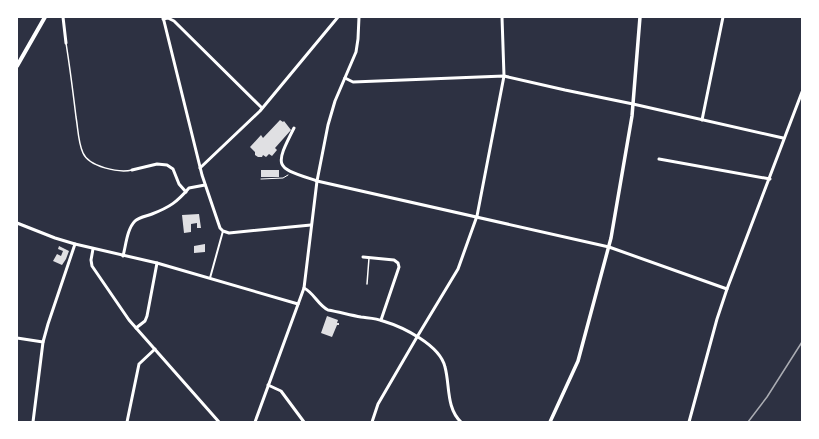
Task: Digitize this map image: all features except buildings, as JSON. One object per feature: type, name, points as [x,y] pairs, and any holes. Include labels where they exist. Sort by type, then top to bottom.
[{"type":"main road","points":[[17,66],[45,17]]},
{"type":"street","points":[[63,17],[66,43]]},
{"type":"street","points":[[200,168],[262,108],[338,17]]},
{"type":"street","points":[[255,422],[304,288],[317,181],[328,125],[335,102],[356,52],[359,17]]},
{"type":"street","points":[[372,422],[378,404],[458,269],[477,216],[504,76],[502,17]]},
{"type":"street","points":[[550,422],[578,361],[609,247],[626,155],[633,104],[640,17]]},
{"type":"street","points":[[702,120],[723,17]]},
{"type":"street","points":[[262,108],[174,21],[168,18],[163,18],[200,168],[218,224],[223,231],[229,233],[311,225]]},
{"type":"street","points":[[345,78],[353,82],[504,76],[783,138]]},
{"type":"street","points":[[689,422],[717,319],[727,289],[770,179],[783,138],[802,92]]},
{"type":"street","points":[[294,128],[281,156],[283,167],[291,172],[317,181],[609,247],[727,289]]},
{"type":"street","points":[[659,159],[770,179]]},
{"type":"street","points":[[132,170],[157,164],[167,165],[173,169],[179,184],[186,192]]},
{"type":"street","points":[[123,256],[128,237],[136,219],[174,204],[189,188],[193,186],[205,185]]},
{"type":"street","points":[[17,223],[75,244],[157,263],[298,304]]},
{"type":"street","points":[[210,279],[223,231]]},
{"type":"street","points":[[33,422],[43,342],[75,244]]},
{"type":"street","points":[[93,249],[91,260],[92,266],[123,312],[219,422]]},
{"type":"street","points":[[363,257],[394,260],[398,263],[399,267],[381,320]]},
{"type":"street","points":[[136,328],[145,320],[147,316],[157,263]]},
{"type":"street","points":[[304,288],[328,310],[381,320],[396,326],[428,344],[442,359],[445,367],[451,403],[454,412],[461,422]]},
{"type":"street","points":[[17,338],[43,342]]},
{"type":"street","points":[[127,422],[139,364],[155,349]]},
{"type":"street","points":[[268,385],[282,391],[304,422]]},
{"type":"lane","points":[[66,43],[80,143],[83,153],[88,160],[94,164],[116,170],[132,170]]},
{"type":"lane","points":[[367,284],[369,258]]},
{"type":"path","points":[[261,179],[283,178],[291,172]]},
{"type":"railway","points":[[748,422],[767,397],[802,342]]}]
